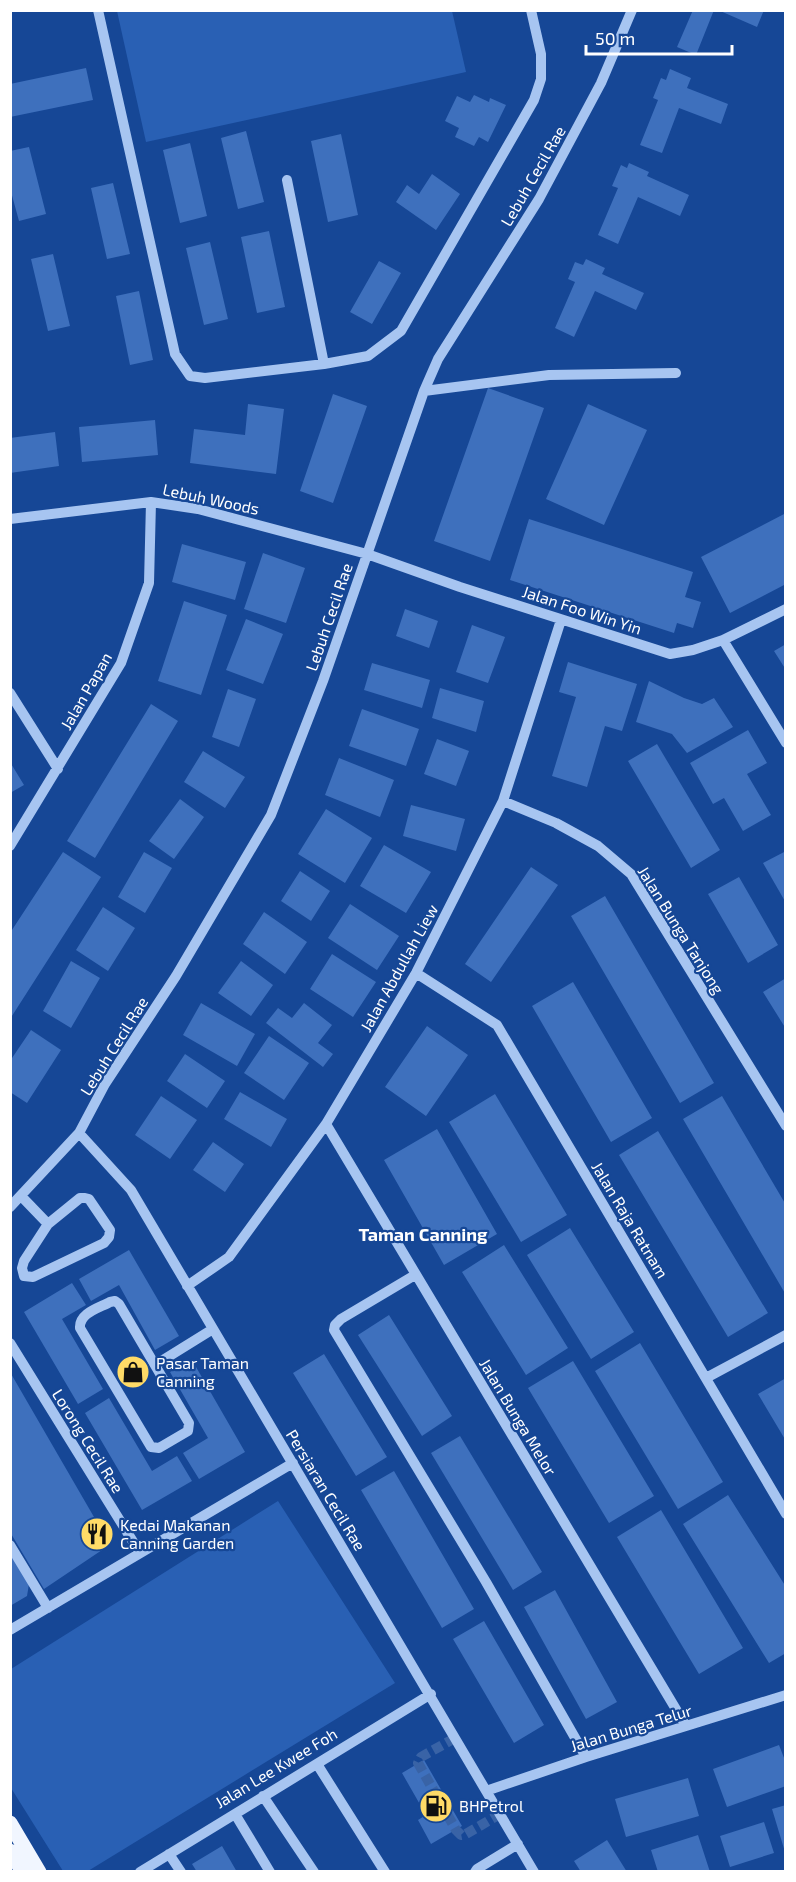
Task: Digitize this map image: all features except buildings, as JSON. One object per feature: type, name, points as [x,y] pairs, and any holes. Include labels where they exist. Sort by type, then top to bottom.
[{"type":"main road","points":[[10,1823],[39,1872]]},
{"type":"main road","points":[[10,1851],[23,1872]]},
{"type":"street","points":[[98,10],[175,354],[190,376],[205,378],[324,364],[368,356],[401,331],[534,100],[541,79],[541,54],[531,10]]},
{"type":"street","name":"Lebuh Cecil Rae","points":[[10,1207],[22,1197],[79,1133],[105,1084],[176,976],[271,815],[323,681],[424,391],[438,359],[539,199],[601,83],[632,10]]},
{"type":"street","points":[[287,180],[324,364]]},
{"type":"street","points":[[424,391],[549,375],[676,373]]},
{"type":"street","name":"Lebuh Woods","points":[[10,519],[151,502],[198,509],[367,554]]},
{"type":"street","name":"Jalan Papan","points":[[10,846],[121,663],[149,583],[151,502]]},
{"type":"street","name":"Jalan Foo Win Yin","points":[[367,554],[460,587],[670,654],[693,650],[723,640],[786,609]]},
{"type":"street","name":"Jalan Abdullah Liew","points":[[187,1286],[229,1257],[326,1124],[416,973],[503,801],[561,620]]},
{"type":"street","points":[[723,640],[786,743]]},
{"type":"street","points":[[10,693],[58,769]]},
{"type":"street","name":"Jalan Bunga Tanjong","points":[[503,801],[556,823],[598,846],[631,873],[786,1126]]},
{"type":"street","name":"Jalan Raja Ratnam","points":[[416,973],[497,1025],[786,1514]]},
{"type":"street","name":"Jalan Bunga Melor","points":[[326,1124],[686,1726]]},
{"type":"street","name":"Persiaran Cecil Rae","points":[[79,1133],[131,1190],[431,1694],[534,1872]]},
{"type":"street","points":[[22,1197],[48,1224]]},
{"type":"street","points":[[80,1198],[89,1199],[110,1230],[109,1237],[104,1243],[33,1277],[24,1276],[22,1268],[24,1261],[48,1224],[80,1198]]},
{"type":"street","points":[[415,1275],[341,1319],[335,1325],[334,1330],[486,1582],[586,1757]]},
{"type":"street","points":[[115,1301],[119,1304],[155,1365],[190,1428],[159,1448],[151,1447],[80,1328],[79,1322],[82,1317],[115,1301]]},
{"type":"street","points":[[155,1365],[213,1329]]},
{"type":"street","points":[[706,1378],[786,1335]]},
{"type":"street","name":"Lorong Cecil Rae","points":[[10,1343],[140,1553]]},
{"type":"street","points":[[10,1630],[293,1463]]},
{"type":"street","points":[[10,1545],[48,1608]]},
{"type":"street","name":"Jalan Lee Kwee Foh","points":[[140,1872],[431,1694]]},
{"type":"street","name":"Jalan Bunga Telur","points":[[486,1791],[586,1757],[786,1695]]},
{"type":"street","points":[[317,1764],[385,1872]]},
{"type":"street","points":[[263,1796],[314,1872]]},
{"type":"street","points":[[235,1814],[270,1872]]},
{"type":"street","points":[[475,1872],[518,1844]]},
{"type":"street","points":[[169,1854],[181,1872]]},
{"type":"shaded area","points":[[117,11],[452,11],[466,72],[146,142]]},
{"type":"shaded area","points":[[278,1501],[395,1683],[88,1871],[63,1871],[11,1788],[11,1669]]},
{"type":"tunnel","points":[[455,1738],[421,1757],[418,1763],[456,1830],[461,1835],[466,1834],[500,1814]]},
{"type":"place","name":"Pasar Taman Canning","points":[[133,1372]]},
{"type":"place","name":"Kedai Makanan Canning Garden","points":[[97,1534]]},
{"type":"place","name":"BHPetrol","points":[[436,1806]]},
{"type":"district","name":"Taman Canning","points":[[423,1235]]}]
